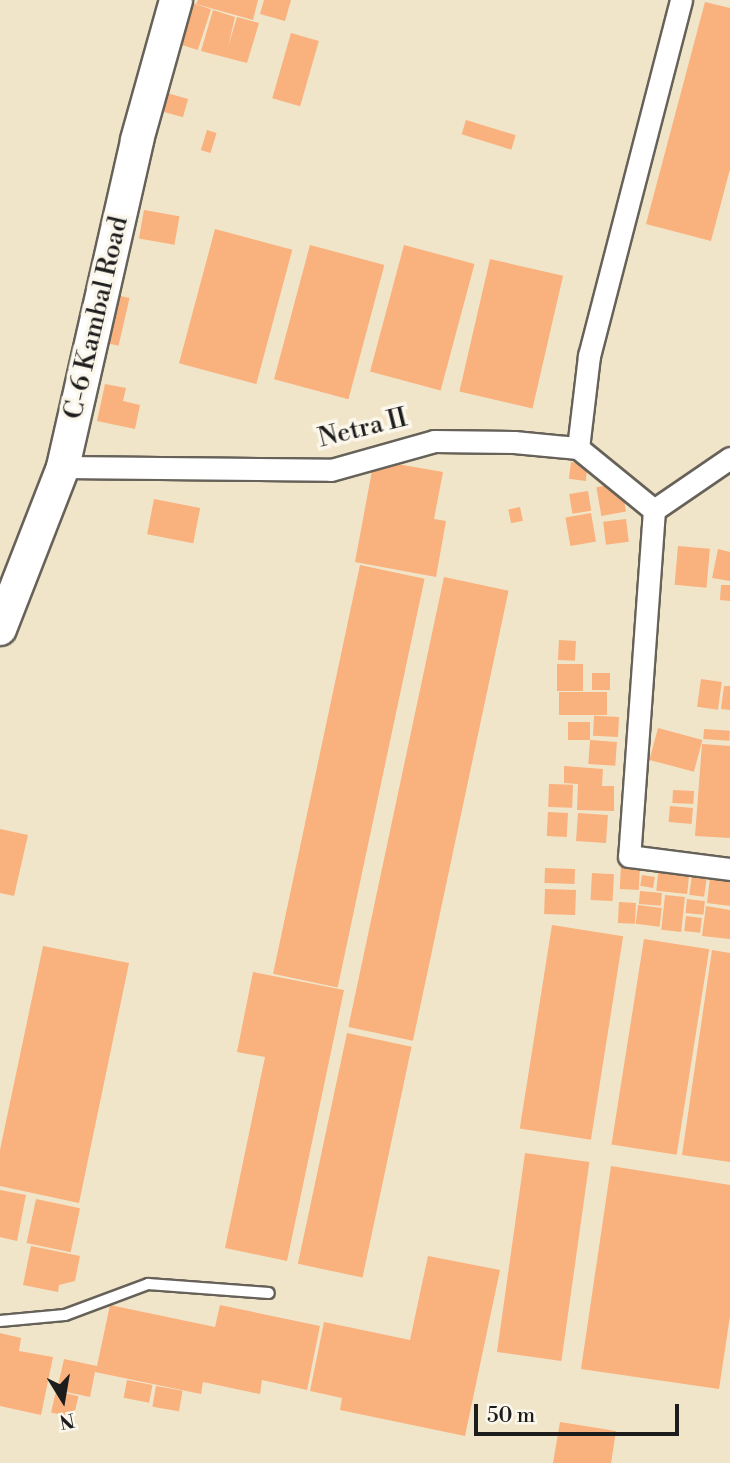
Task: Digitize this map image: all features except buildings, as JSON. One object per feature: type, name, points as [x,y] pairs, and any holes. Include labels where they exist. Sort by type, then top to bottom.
[{"type":"street","name":"C-6 Kambal Road","points":[[0,629],[63,467],[137,140],[176,0]]},
{"type":"street","points":[[654,510],[578,448],[589,356],[681,0]]},
{"type":"street","name":"Netra II","points":[[63,467],[331,470],[434,440],[578,448]]},
{"type":"street","points":[[654,510],[730,458]]},
{"type":"street","points":[[654,510],[629,856],[730,869]]},
{"type":"lane","points":[[0,1321],[65,1315],[149,1283],[269,1293]]}]
